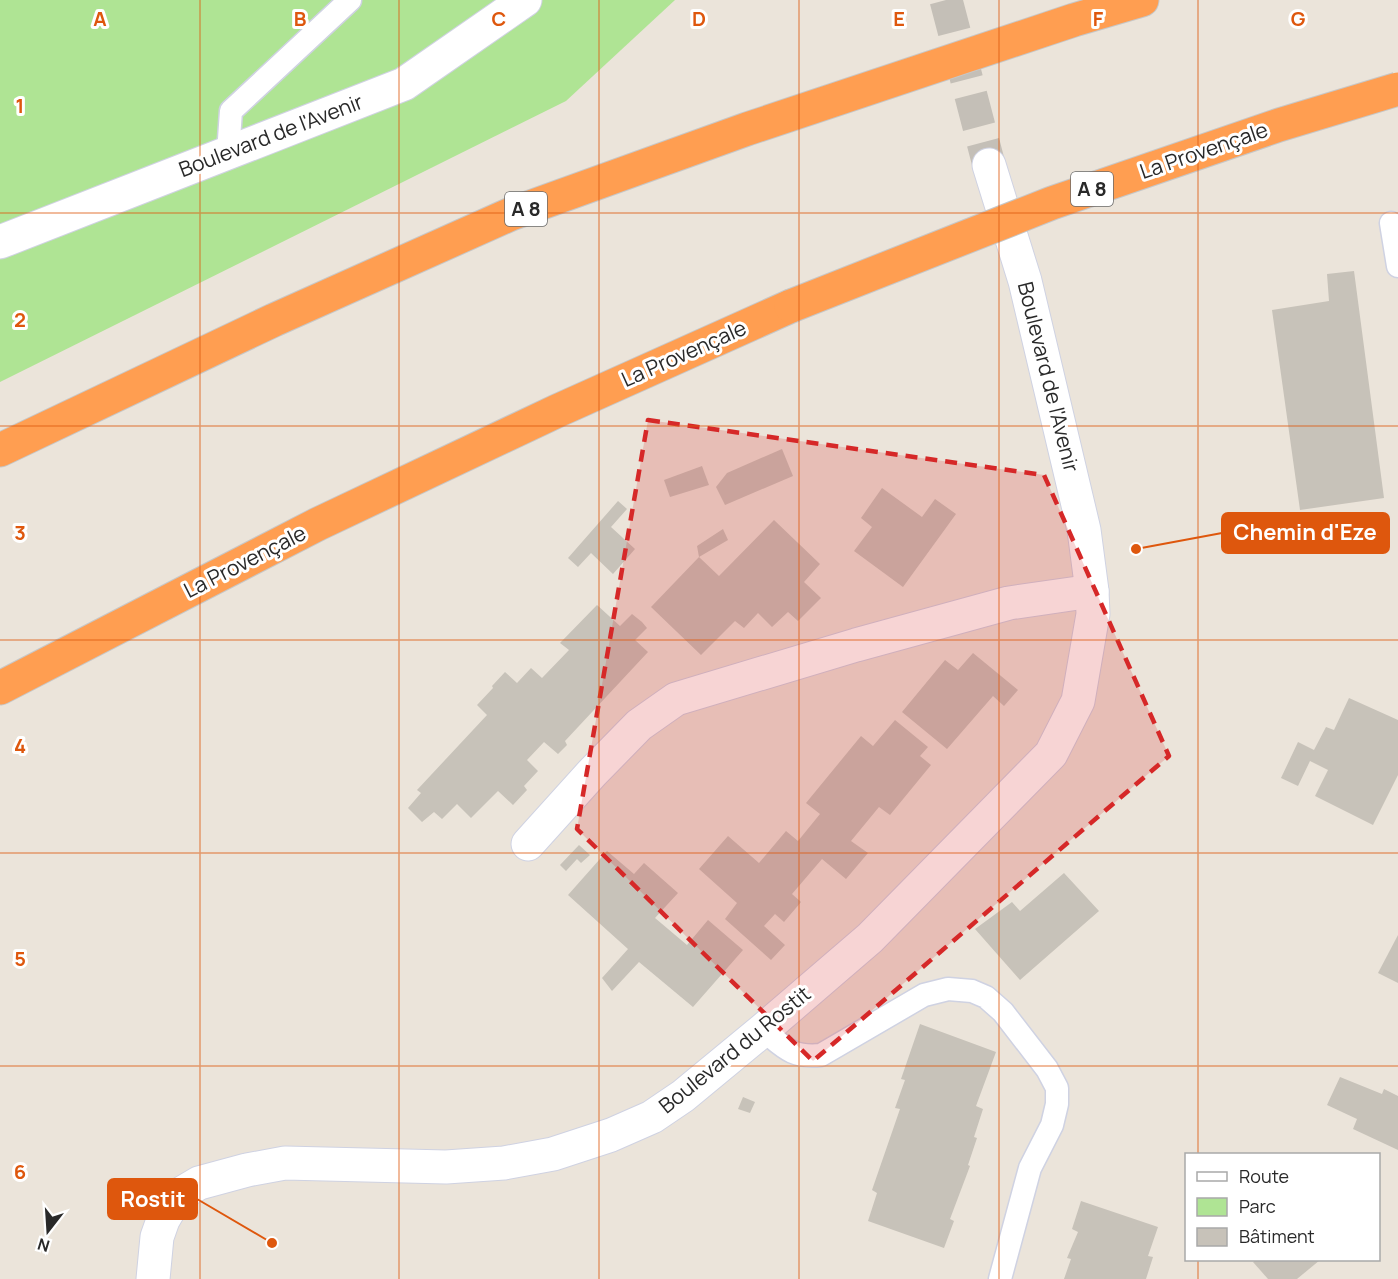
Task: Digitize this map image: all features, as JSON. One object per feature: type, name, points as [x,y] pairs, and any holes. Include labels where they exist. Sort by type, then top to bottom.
[{"type":"highway","name":"A 8","points":[[0,450],[274,320],[511,214],[747,129],[1074,20],[1143,0]]},
{"type":"highway","name":"La Provençale","points":[[0,688],[318,524],[556,411],[791,306],[1052,203],[1279,125],[1398,89]]},
{"type":"street","name":"Boulevard de l'Avenir","points":[[0,242],[404,84],[525,0]]},
{"type":"street","name":"Boulevard de l'Avenir","points":[[989,165],[1025,281],[1084,530],[1092,591]]},
{"type":"street","points":[[528,844],[639,724],[675,699],[856,645],[1009,603],[1092,591]]},
{"type":"street","name":"Boulevard du Rostit","points":[[157,1277],[157,1237],[163,1220],[177,1196],[199,1183],[246,1170],[285,1163],[446,1167],[504,1163],[553,1154],[611,1135],[652,1117],[682,1096],[870,938],[1051,754],[1078,701],[1091,626],[1092,591]]},
{"type":"lane","points":[[228,153],[231,111],[350,0]]},
{"type":"lane","points":[[1391,223],[1398,266]]},
{"type":"lane","points":[[763,1030],[791,1052],[806,1057],[821,1055],[924,995],[948,988],[972,991],[986,997],[1003,1012],[1047,1069],[1057,1088],[1057,1096],[1052,1125],[1030,1168],[1000,1279]]},
{"type":"highlighted area","points":[[648,420],[1044,475],[1169,756],[813,1061],[577,829]]},
{"type":"green space","points":[[0,0],[675,0],[566,101],[0,382]]},
{"type":"building","points":[[1354,271],[1384,498],[1300,510],[1272,310],[1329,301],[1327,274]]},
{"type":"building","points":[[782,449],[793,476],[725,505],[716,487],[727,473]]},
{"type":"building","points":[[702,466],[709,485],[670,497],[664,480]]},
{"type":"building","points":[[882,488],[922,517],[935,499],[956,514],[903,587],[854,551],[872,527],[861,518]]},
{"type":"building","points":[[618,501],[627,509],[611,527],[635,549],[613,574],[591,553],[578,567],[568,558]]},
{"type":"building","points":[[774,520],[820,564],[804,582],[821,598],[798,621],[788,612],[772,627],[758,613],[744,628],[735,621],[701,655],[651,607],[699,557],[719,576]]},
{"type":"building","points":[[723,529],[728,540],[699,557],[697,546]]},
{"type":"building","points":[[597,605],[620,626],[632,614],[642,622],[647,628],[635,640],[648,652],[565,741],[567,745],[558,754],[544,742],[527,760],[538,771],[524,786],[527,790],[513,805],[498,791],[471,818],[457,804],[442,819],[434,812],[422,822],[408,808],[421,793],[417,790],[487,715],[477,705],[493,688],[492,686],[505,672],[517,683],[531,668],[542,678],[569,650],[560,643]]},
{"type":"building","points":[[973,653],[1018,690],[1004,706],[993,696],[947,749],[902,712],[945,660],[958,670]]},
{"type":"building","points":[[1349,698],[1398,720],[1398,775],[1373,825],[1315,796],[1328,770],[1310,761],[1298,786],[1281,778],[1298,742],[1314,750],[1326,727],[1334,730]]},
{"type":"building","points":[[895,720],[928,747],[920,756],[931,765],[890,815],[879,807],[851,841],[868,853],[846,879],[822,859],[792,894],[801,902],[784,922],[775,914],[764,926],[785,945],[771,960],[725,919],[737,903],[699,869],[728,836],[759,863],[786,831],[798,841],[820,814],[806,803],[861,736],[873,746]]},
{"type":"building","points":[[579,845],[590,855],[581,863],[577,859],[566,871],[560,865]]},
{"type":"building","points":[[607,851],[634,874],[644,863],[678,893],[655,918],[687,945],[708,920],[743,950],[693,1007],[639,962],[612,991],[602,978],[628,949],[568,895]]},
{"type":"building","points":[[1064,873],[1099,911],[1020,980],[975,929],[1012,902],[1020,911]]},
{"type":"building","points":[[1398,935],[1398,983],[1378,973]]},
{"type":"building","points":[[920,1024],[996,1052],[976,1106],[983,1109],[974,1137],[977,1138],[968,1165],[970,1166],[950,1219],[954,1221],[944,1248],[868,1221],[877,1193],[872,1190],[900,1109],[895,1108],[905,1080],[901,1079]]},
{"type":"building","points":[[1340,1077],[1382,1094],[1384,1089],[1398,1096],[1398,1150],[1353,1129],[1357,1119],[1327,1105]]},
{"type":"building","points":[[743,1097],[755,1102],[750,1113],[738,1109]]},
{"type":"building","points":[[1081,1201],[1158,1227],[1148,1256],[1153,1257],[1146,1279],[1064,1279],[1071,1259],[1067,1258],[1078,1232],[1072,1229]]},
{"type":"building","points":[[1319,1261],[1297,1279],[1268,1279],[1253,1262]]},
{"type":"tunnel","points":[[946,0],[989,165]]},
{"type":"place","name":"Chemin d'Eze","points":[[1136,549]]},
{"type":"place","name":"Rostit","points":[[272,1243]]}]
